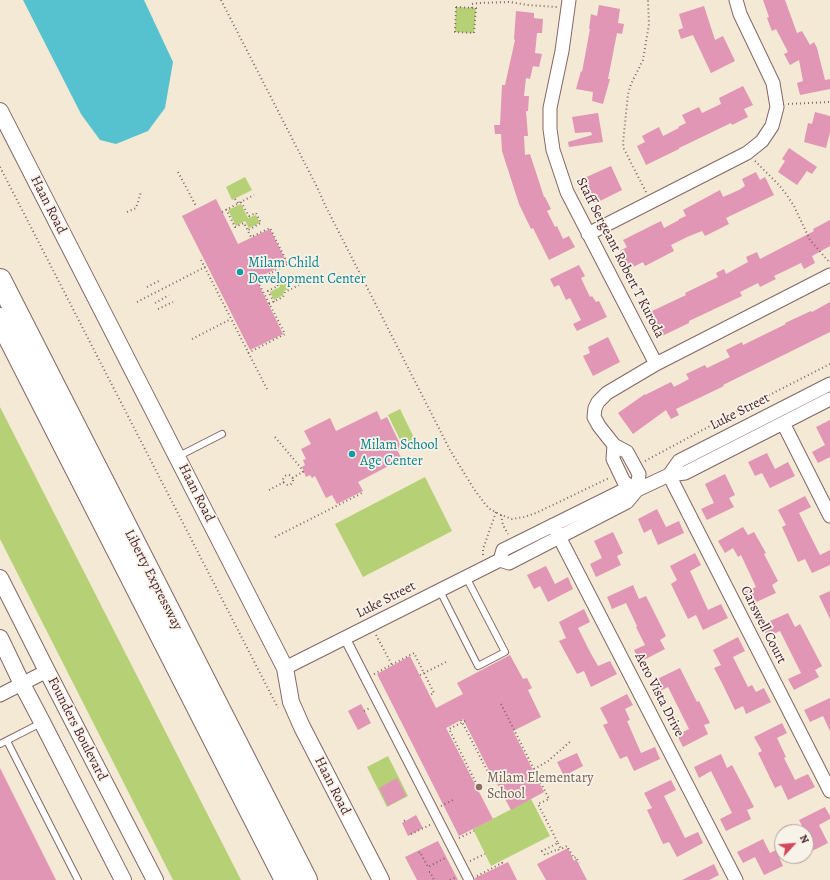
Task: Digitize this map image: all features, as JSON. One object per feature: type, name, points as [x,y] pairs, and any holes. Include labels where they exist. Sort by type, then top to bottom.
[{"type":"highway","name":"Liberty Expressway","points":[[0,280],[306,880]]},
{"type":"highway","name":"Liberty Expressway","points":[[0,319],[286,880]]},
{"type":"street","points":[[588,234],[747,153],[762,141],[772,126],[777,107],[773,83],[740,14],[736,0]]},
{"type":"street","name":"Staff Sergeant Robert T Kuroda","points":[[569,4],[562,51],[550,108],[550,129],[553,150],[567,192],[656,364]]},
{"type":"street","name":"Haan Road","points":[[0,111],[285,668],[291,702],[302,727],[380,880]]},
{"type":"street","points":[[614,445],[613,459],[624,482],[637,490],[639,474],[627,452],[614,445],[594,417],[595,408],[598,402],[607,393],[656,364],[830,275]]},
{"type":"street","name":"Luke Street","points":[[669,475],[679,461],[830,384]]},
{"type":"street","name":"Luke Street","points":[[500,560],[503,550],[622,491],[637,490],[669,475],[685,473],[830,399]]},
{"type":"street","points":[[783,423],[830,516]]},
{"type":"street","name":"Carswell Court","points":[[669,475],[830,791]]},
{"type":"street","name":"Luke Street","points":[[285,668],[500,560],[509,563],[627,502],[637,490]]},
{"type":"street","name":"Aero Vista Drive","points":[[553,525],[736,880]]},
{"type":"street","name":"Founders Boulevard","points":[[0,578],[155,880]]},
{"type":"street","name":"Founders Boulevard","points":[[0,638],[22,684],[123,880]]},
{"type":"street","points":[[345,638],[438,821],[471,879]]},
{"type":"street","points":[[0,695],[47,671]]},
{"type":"lane","points":[[178,457],[222,434]]},
{"type":"lane","points":[[440,591],[478,666],[505,652],[466,578]]},
{"type":"lane","points":[[0,744],[42,722]]},
{"type":"lane","points":[[7,741],[78,880]]},
{"type":"path","points":[[221,0],[450,450],[485,504],[501,515],[512,519],[524,517],[536,513],[620,473]]},
{"type":"path","points":[[648,0],[648,24],[643,60],[631,84],[628,94],[628,108],[623,142],[624,149],[651,202]]},
{"type":"path","points":[[472,8],[472,4],[479,3],[510,2],[527,6],[569,4]]},
{"type":"path","points":[[456,7],[472,8],[476,8],[474,33],[455,32],[456,7]]},
{"type":"path","points":[[776,104],[830,102]]},
{"type":"path","points":[[747,153],[783,189],[794,206],[810,240],[830,264]]},
{"type":"path","points":[[0,166],[279,710]]},
{"type":"path","points":[[178,172],[196,206]]},
{"type":"path","points":[[127,212],[136,208],[141,192]]},
{"type":"path","points":[[222,212],[254,195]]},
{"type":"path","points":[[235,199],[238,204]]},
{"type":"path","points":[[241,202],[249,216],[256,213],[262,223],[248,230]]},
{"type":"path","points":[[226,210],[235,227],[244,223],[251,237],[270,228],[288,264],[257,280],[285,334],[248,353]]},
{"type":"path","points":[[201,260],[206,267],[268,391]]},
{"type":"path","points":[[137,302],[206,267]]},
{"type":"path","points":[[271,272],[278,286],[268,291],[274,302]]},
{"type":"path","points":[[276,282],[285,277],[291,289]]},
{"type":"path","points":[[147,287],[161,280]]},
{"type":"path","points":[[269,304],[283,297],[285,292],[299,284]]},
{"type":"path","points":[[156,303],[169,295]]},
{"type":"path","points":[[158,309],[173,302]]},
{"type":"path","points":[[192,339],[231,319]]},
{"type":"path","points":[[635,466],[830,364]]},
{"type":"path","points":[[275,437],[303,472],[292,478]]},
{"type":"path","points":[[284,482],[283,479],[286,475],[289,475],[292,478]]},
{"type":"path","points":[[284,482],[290,485],[293,481],[292,478]]},
{"type":"path","points":[[269,490],[284,482]]},
{"type":"path","points":[[275,537],[364,492]]},
{"type":"path","points":[[484,568],[483,549],[496,512]]},
{"type":"path","points":[[501,515],[503,525],[514,544]]},
{"type":"path","points":[[371,625],[392,665]]},
{"type":"path","points":[[371,675],[414,653],[434,693],[430,695]]},
{"type":"path","points":[[420,675],[446,662]]},
{"type":"path","points":[[501,704],[549,799],[538,804],[561,849],[567,846],[574,858],[576,857],[579,863]]},
{"type":"path","points":[[477,785],[449,729],[463,721],[488,768],[491,778]]},
{"type":"path","points":[[534,769],[548,762],[572,740]]},
{"type":"path","points":[[438,807],[455,799]]},
{"type":"path","points":[[411,834],[438,821]]},
{"type":"path","points":[[455,840],[474,831]]},
{"type":"path","points":[[558,843],[542,851],[545,855],[558,849],[560,852]]},
{"type":"path","points":[[420,853],[428,867],[455,853]]},
{"type":"path","points":[[467,863],[485,854]]},
{"type":"path","points":[[471,879],[502,863],[501,861]]},
{"type":"path","points":[[429,872],[434,880]]},
{"type":"green space","points":[[456,7],[476,8],[474,33],[455,32]]},
{"type":"green space","points":[[245,177],[252,190],[232,200],[226,187]]},
{"type":"green space","points":[[241,204],[248,218],[256,215],[260,223],[249,228],[245,221],[236,226],[228,210]]},
{"type":"green space","points":[[285,279],[290,288],[284,291],[283,295],[274,300],[270,292],[280,287],[278,282]]},
{"type":"green space","points":[[0,407],[241,880],[173,880],[0,539]]},
{"type":"green space","points":[[400,409],[416,442],[404,448],[388,415]]},
{"type":"green space","points":[[425,477],[452,531],[363,577],[335,524]]},
{"type":"green space","points":[[388,756],[408,796],[387,807],[367,767]]},
{"type":"green space","points":[[531,799],[550,836],[491,866],[473,829]]},
{"type":"water","points":[[23,0],[144,0],[173,62],[165,108],[148,131],[116,144],[100,140],[81,114]]},
{"type":"building","points":[[763,0],[785,0],[797,33],[802,31],[810,45],[814,42],[817,48],[825,80],[830,79],[830,89],[800,95],[797,83],[803,81],[799,60],[790,65],[784,54],[788,52],[776,29],[772,31]]},
{"type":"building","points":[[599,5],[620,9],[618,23],[624,24],[622,34],[617,33],[608,79],[610,79],[603,104],[592,101],[593,92],[576,89],[581,71],[582,72],[590,29],[591,14],[597,16]]},
{"type":"building","points":[[704,6],[715,40],[723,36],[735,61],[711,73],[693,35],[681,39],[678,30],[683,28],[679,14]]},
{"type":"building","points":[[516,11],[534,13],[534,18],[543,19],[542,33],[537,33],[535,53],[542,54],[539,67],[533,66],[530,79],[526,78],[524,96],[529,96],[528,111],[526,111],[528,136],[524,136],[525,155],[530,154],[544,197],[551,209],[547,211],[555,227],[557,226],[563,239],[569,236],[575,247],[549,260],[533,228],[531,229],[519,204],[502,151],[501,134],[495,134],[494,125],[500,125],[502,85],[505,85],[515,40]]},
{"type":"building","points":[[743,86],[753,105],[744,109],[748,117],[732,125],[731,123],[646,165],[637,146],[645,142],[642,136],[659,127],[663,136],[686,123],[682,115],[699,107],[702,113],[721,104],[719,98]]},
{"type":"building","points":[[815,112],[830,116],[830,132],[826,148],[804,142],[808,123],[812,124]]},
{"type":"building","points":[[598,113],[603,142],[569,147],[568,142],[592,135],[591,132],[575,133],[572,117]]},
{"type":"building","points":[[789,148],[817,167],[812,174],[807,171],[797,185],[778,172],[785,161],[782,159]]},
{"type":"building","points":[[611,166],[622,190],[594,204],[582,179]]},
{"type":"building","points":[[756,172],[760,180],[765,177],[774,195],[726,218],[729,224],[705,236],[702,231],[687,237],[671,245],[674,251],[645,266],[643,262],[629,269],[620,251],[627,247],[623,240],[661,221],[664,228],[686,216],[683,210],[720,190],[723,197],[739,190],[745,186],[742,179]]},
{"type":"building","name":"Milam Child Development Center","points":[[216,199],[238,244],[270,229],[287,263],[256,279],[283,334],[250,350],[182,216]]},
{"type":"building","points":[[830,220],[830,246],[812,256],[815,263],[804,269],[801,263],[774,276],[776,279],[760,287],[758,283],[740,292],[742,296],[689,321],[689,323],[662,336],[650,312],[686,295],[685,293],[718,277],[716,273],[724,269],[726,274],[748,262],[746,257],[757,252],[760,259],[814,231],[813,229]]},
{"type":"building","points":[[579,265],[585,276],[581,278],[590,297],[592,296],[596,302],[599,301],[607,317],[577,331],[573,324],[581,320],[570,298],[566,300],[559,285],[554,287],[550,279]]},
{"type":"building","points":[[830,302],[830,332],[676,409],[679,415],[671,419],[666,410],[633,434],[618,413],[645,394],[671,382],[674,387],[689,379],[686,374],[705,365],[707,368],[730,357],[726,350],[742,342],[743,345]]},
{"type":"building","points":[[608,337],[620,362],[593,376],[583,356],[590,353],[588,347]]},
{"type":"building","name":"Milam School Age Center","points":[[377,411],[381,420],[387,417],[402,448],[397,450],[402,459],[358,482],[363,491],[337,504],[332,495],[326,498],[315,476],[312,478],[310,475],[306,477],[302,467],[305,465],[303,460],[306,459],[301,449],[311,444],[304,431],[330,418],[336,431]]},
{"type":"building","points":[[830,420],[830,457],[818,463],[812,452],[825,445],[816,427]]},
{"type":"building","points":[[767,453],[775,469],[788,462],[795,476],[770,488],[762,473],[755,476],[748,462]]},
{"type":"building","points":[[725,474],[735,495],[729,498],[734,507],[707,520],[701,509],[714,503],[705,484]]},
{"type":"building","points":[[805,496],[811,507],[799,513],[820,555],[830,550],[830,565],[812,573],[805,559],[798,562],[782,527],[786,525],[778,510]]},
{"type":"building","points":[[657,509],[666,527],[679,521],[684,533],[658,545],[651,529],[644,533],[638,519]]},
{"type":"building","points":[[743,527],[748,535],[754,532],[766,553],[764,554],[778,581],[772,585],[776,593],[750,605],[744,592],[756,587],[741,555],[738,557],[733,548],[725,553],[718,541]]},
{"type":"building","points":[[613,532],[623,553],[617,556],[621,565],[596,577],[590,564],[602,558],[594,541]]},
{"type":"building","points":[[695,553],[701,565],[690,571],[708,610],[721,604],[728,618],[703,630],[696,615],[688,619],[671,584],[677,580],[670,566]]},
{"type":"building","points":[[546,566],[555,584],[568,577],[573,589],[548,602],[540,586],[534,589],[527,575]]},
{"type":"building","points":[[633,585],[639,599],[646,596],[666,636],[660,640],[665,649],[640,662],[634,650],[645,645],[626,603],[612,609],[607,597]]},
{"type":"building","points":[[830,591],[830,619],[819,596]]},
{"type":"building","points":[[584,609],[590,622],[578,628],[589,650],[598,666],[610,661],[617,674],[591,687],[584,671],[577,674],[559,641],[566,638],[559,622]]},
{"type":"building","points":[[788,613],[795,627],[800,624],[822,666],[815,670],[819,677],[794,690],[788,679],[801,673],[780,631],[767,637],[761,625]]},
{"type":"building","points":[[738,637],[745,651],[733,657],[748,687],[752,685],[756,692],[764,688],[771,702],[746,714],[743,706],[735,710],[714,668],[721,665],[713,650]]},
{"type":"building","points":[[510,655],[523,679],[527,678],[532,688],[528,690],[541,717],[513,731],[544,792],[511,810],[463,719],[446,728],[493,819],[459,836],[377,674],[410,656],[436,708],[463,694],[457,683]]},
{"type":"building","points":[[680,668],[697,702],[699,701],[710,723],[704,725],[708,734],[683,747],[677,735],[689,729],[668,687],[656,693],[651,682]]},
{"type":"building","points":[[627,694],[633,705],[625,709],[630,720],[627,721],[641,753],[655,747],[660,759],[634,771],[627,756],[620,759],[603,725],[608,723],[600,708]]},
{"type":"building","points":[[830,698],[830,731],[823,716],[810,722],[804,710]]},
{"type":"building","points":[[361,704],[371,723],[358,730],[348,711]]},
{"type":"building","points":[[782,723],[787,733],[777,738],[786,757],[784,758],[795,780],[808,774],[815,787],[788,800],[781,785],[775,788],[758,753],[762,751],[754,737]]},
{"type":"building","points":[[577,753],[583,766],[564,776],[557,762]]},
{"type":"building","points":[[721,754],[727,768],[732,765],[754,807],[747,810],[751,819],[726,831],[720,819],[732,813],[711,771],[699,778],[694,767]]},
{"type":"building","points":[[0,768],[56,880],[0,880]]},
{"type":"building","points":[[397,778],[406,796],[388,806],[379,788]]},
{"type":"building","points":[[671,780],[676,790],[664,796],[685,838],[698,832],[703,843],[677,857],[669,842],[663,844],[647,810],[652,808],[644,793]]},
{"type":"building","points":[[825,807],[830,819],[819,825],[828,843],[814,850],[814,824],[801,824],[799,820]]},
{"type":"building","points":[[416,815],[423,828],[408,836],[402,823]]},
{"type":"building","points":[[763,839],[770,853],[774,851],[774,864],[782,864],[783,866],[764,875],[755,857],[743,863],[737,852]]},
{"type":"building","points":[[438,841],[458,880],[417,880],[405,857]]},
{"type":"building","points":[[568,848],[574,861],[576,859],[587,880],[546,880],[537,864]]},
{"type":"building","points":[[508,862],[517,880],[475,880],[475,878]]},
{"type":"building","points":[[714,864],[719,875],[709,880],[682,880]]},
{"type":"place","name":"Milam Child Development Center","points":[[240,272]]},
{"type":"place","name":"Milam School Age Center","points":[[352,454]]},
{"type":"place","name":"Milam Elementary School","points":[[479,787]]}]
